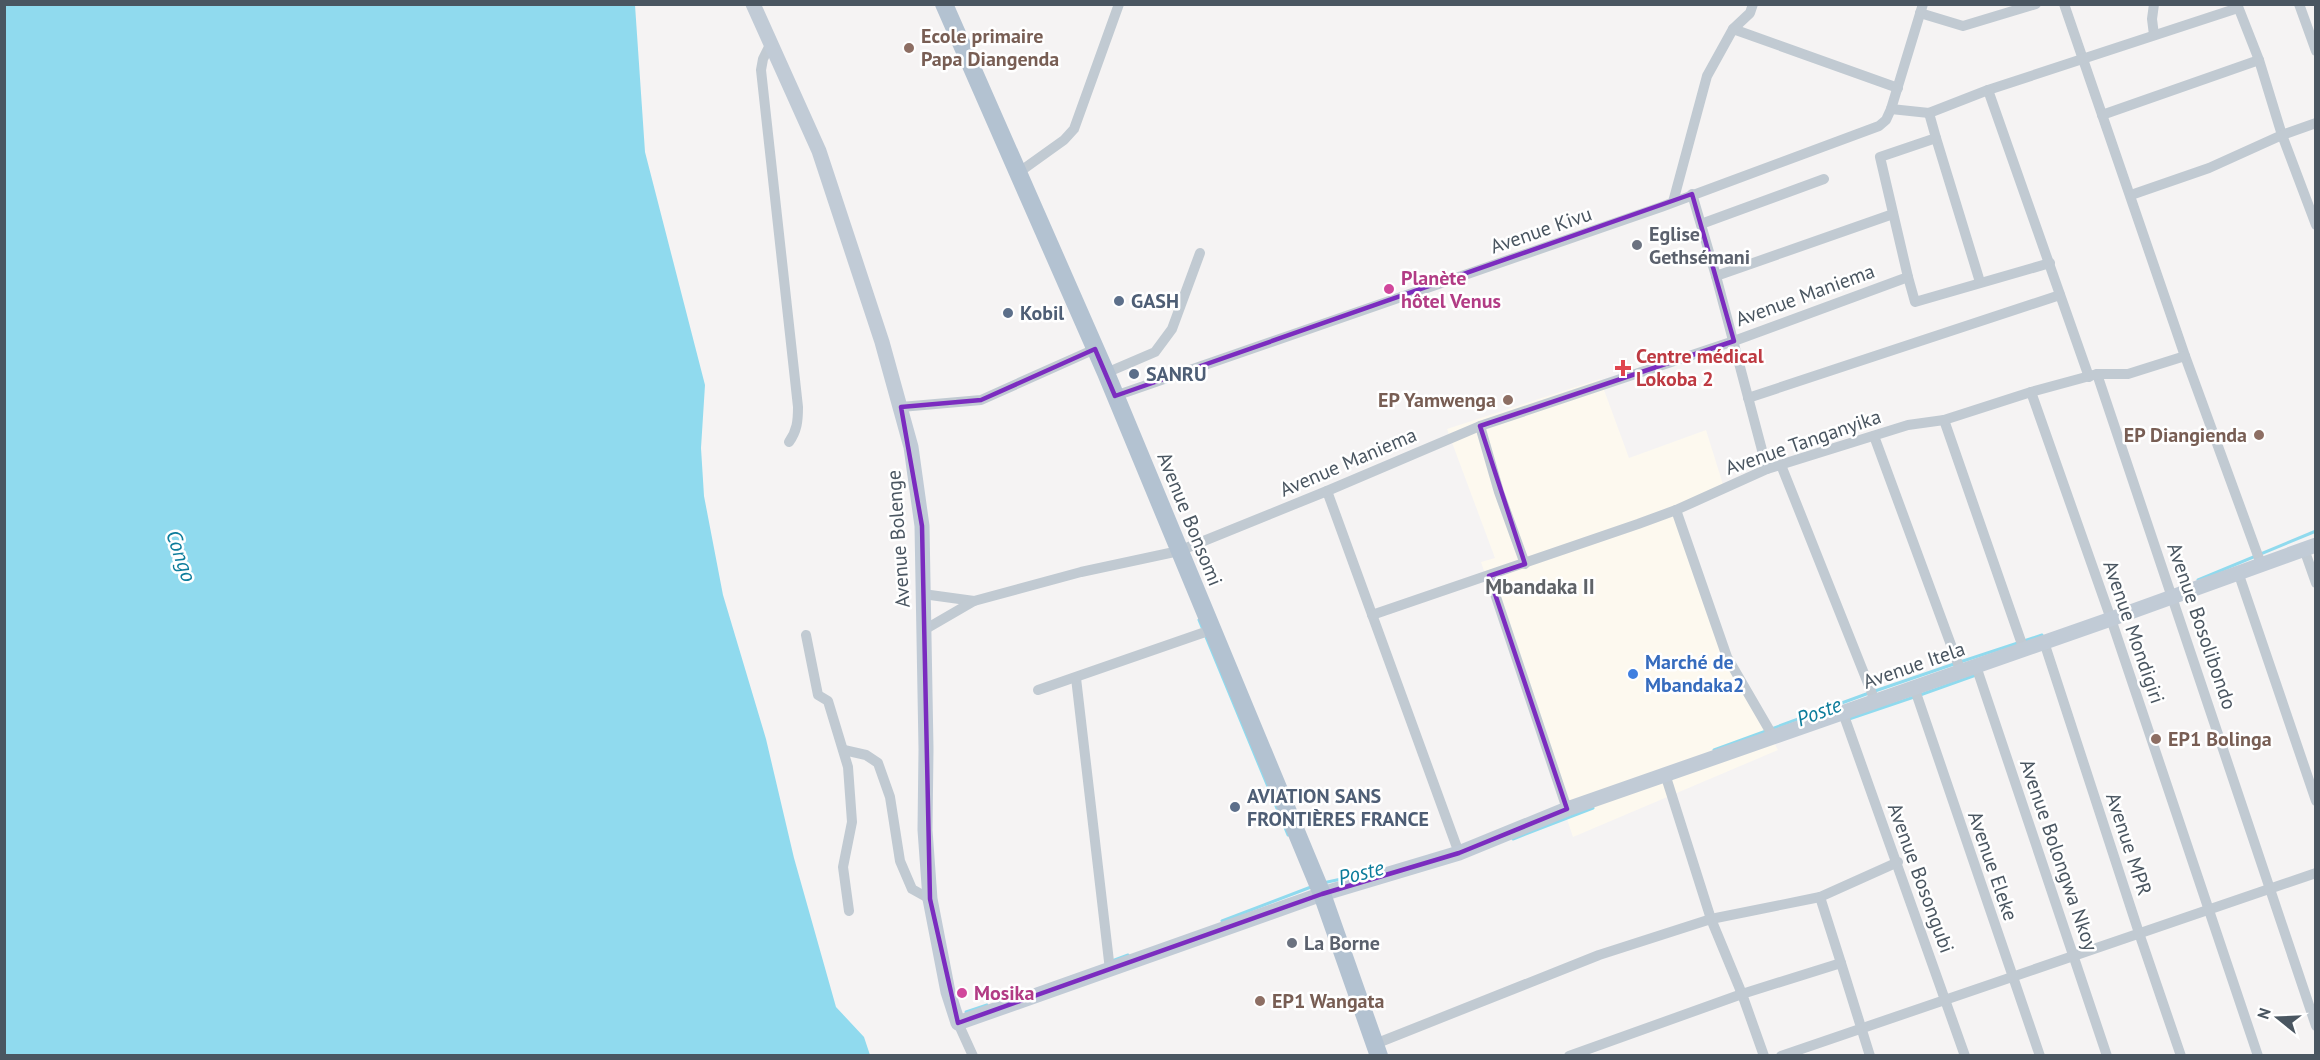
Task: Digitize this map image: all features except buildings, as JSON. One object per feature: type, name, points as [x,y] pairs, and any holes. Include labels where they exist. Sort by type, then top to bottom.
[{"type":"main road","name":"Avenue Bonsomi","points":[[944,4],[1106,373],[1211,630],[1323,894],[1377,1050]]},
{"type":"street","name":"Avenue Bolenge","points":[[753,4],[819,151],[901,407],[911,447],[922,526],[925,830],[930,899],[948,992],[958,1023],[973,1056]]},
{"type":"street","points":[[1018,173],[1064,140],[1074,129],[1119,4]]},
{"type":"street","points":[[1673,202],[1707,76],[1733,29],[1750,13],[1753,4]]},
{"type":"street","points":[[2064,4],[2185,356],[2261,564]]},
{"type":"street","points":[[2154,4],[2152,19],[2154,35]]},
{"type":"street","points":[[2299,4],[2316,51]]},
{"type":"street","points":[[2030,6],[1963,26],[1922,9],[1891,109],[1929,113],[1988,90],[2238,6],[2259,60],[2282,135],[2316,225]]},
{"type":"street","points":[[1733,29],[1898,88]]},
{"type":"street","points":[[771,43],[763,59],[761,70],[798,407],[795,434],[789,442]]},
{"type":"street","points":[[2102,115],[2259,60]]},
{"type":"street","name":"Avenue Bosolibondo","points":[[1988,90],[2060,295],[2093,376],[2173,596],[2316,1026]]},
{"type":"street","name":"Avenue Kivu","points":[[1115,396],[1673,202],[1879,126],[1886,120],[1891,109]]},
{"type":"street","points":[[1929,113],[1980,282]]},
{"type":"street","points":[[2131,195],[2209,168],[2282,135],[2316,123]]},
{"type":"street","points":[[1936,138],[1880,157],[1915,302],[2050,263]]},
{"type":"street","points":[[1701,224],[1824,179]]},
{"type":"street","points":[[1692,195],[1734,340],[1767,469]]},
{"type":"street","points":[[1716,276],[1893,214]]},
{"type":"street","points":[[1106,373],[1155,352],[1172,330],[1200,253]]},
{"type":"street","name":"Avenue Maniema","points":[[974,601],[1081,572],[1179,551],[1480,426],[1734,340],[1908,277]]},
{"type":"street","points":[[1748,398],[2060,295]]},
{"type":"street","points":[[901,407],[981,400],[1095,349]]},
{"type":"street","name":"Avenue Tanganyika","points":[[1372,615],[1676,510],[1767,469],[1908,425],[1944,420],[2031,392],[2093,376],[2128,374],[2185,356]]},
{"type":"street","name":"Avenue Mondigiri","points":[[2031,392],[2111,619],[2258,1056]]},
{"type":"street","points":[[1944,420],[2024,650]]},
{"type":"street","points":[[1480,426],[1499,492],[1525,564]]},
{"type":"street","points":[[1874,436],[1961,672]]},
{"type":"street","points":[[1781,465],[1875,701]]},
{"type":"street","points":[[1327,491],[1459,853]]},
{"type":"street","points":[[1676,510],[1727,657],[1774,738]]},
{"type":"street","points":[[2310,547],[2316,583]]},
{"type":"street","name":"Avenue Itela","points":[[958,1023],[1323,894],[1459,853],[1567,809],[2024,650],[2310,547]]},
{"type":"street","points":[[2238,572],[2316,801]]},
{"type":"street","points":[[1489,576],[1567,809]]},
{"type":"street","points":[[923,594],[974,601]]},
{"type":"street","points":[[924,630],[974,601]]},
{"type":"street","points":[[1038,690],[1211,630]]},
{"type":"street","points":[[806,635],[818,695],[828,700],[848,766],[852,822],[843,867],[849,911]]},
{"type":"street","name":"Avenue MPR","points":[[2044,642],[2181,1056]]},
{"type":"street","name":"Avenue Bolongwa Nkoy","points":[[1976,666],[2107,1056]]},
{"type":"street","points":[[1076,678],[1110,970]]},
{"type":"street","name":"Avenue Eleke","points":[[1914,687],[2040,1056]]},
{"type":"street","name":"Avenue Bosongubi","points":[[1843,712],[1965,1056]]},
{"type":"street","points":[[844,750],[866,755],[878,763],[890,797],[900,861],[912,889],[930,899]]},
{"type":"street","points":[[1665,774],[1712,920],[1764,1056]]},
{"type":"street","points":[[1377,1050],[1599,955],[1712,920],[1820,897],[1898,862]]},
{"type":"street","points":[[1781,1056],[1945,998],[2316,873]]},
{"type":"street","points":[[1820,897],[1870,1056]]},
{"type":"street","points":[[1569,1056],[1742,994],[1841,963]]},
{"type":"highlighted area","points":[[1692,194],[1734,341],[1480,426],[1525,564],[1489,576],[1567,809],[1459,853],[1322,894],[958,1023],[930,899],[922,526],[901,407],[981,400],[1095,349],[1115,396]]},
{"type":"shaded area","points":[[1600,379],[1629,458],[1706,430],[1725,491],[1679,514],[1729,657],[1778,750],[1573,837],[1481,562],[1495,558],[1447,429]]},
{"type":"water","name":"Congo","points":[[5,4],[635,5],[645,152],[705,385],[701,448],[704,496],[723,595],[766,739],[794,858],[836,1007],[864,1037],[870,1055],[5,1055]]},
{"type":"waterway","name":"Poste","points":[[2198,580],[2316,531]]},
{"type":"waterway","points":[[1199,620],[1288,835]]},
{"type":"waterway","name":"Poste","points":[[1960,662],[2042,635]]},
{"type":"waterway","name":"Poste","points":[[1875,691],[1954,664]]},
{"type":"waterway","points":[[1920,695],[1976,675]]},
{"type":"waterway","name":"Poste","points":[[1714,750],[1869,693]]},
{"type":"waterway","points":[[1849,719],[1914,697]]},
{"type":"waterway","points":[[1513,839],[1593,808]]},
{"type":"waterway","name":"Poste","points":[[1323,883],[1355,876]]},
{"type":"waterway","name":"Poste","points":[[1222,921],[1311,887]]},
{"type":"waterway","name":"Poste","points":[[1112,961],[1128,955]]},
{"type":"waterway","name":"Poste","points":[[966,1012],[987,1005]]},
{"type":"place","name":"Ecole primaire Papa Diangenda","points":[[909,48]]},
{"type":"place","name":"Eglise Gethsémani","points":[[1637,245]]},
{"type":"place","name":"Planète hôtel Venus","points":[[1389,289]]},
{"type":"place","name":"GASH","points":[[1119,301]]},
{"type":"place","name":"Kobil","points":[[1008,313]]},
{"type":"place","name":"Centre médical Lokoba 2","points":[[1623,368]]},
{"type":"place","name":"SANRU","points":[[1134,374]]},
{"type":"place","name":"EP Yamwenga","points":[[1508,400]]},
{"type":"place","name":"EP Diangienda","points":[[2259,435]]},
{"type":"place","name":"Marché de Mbandaka2","points":[[1633,674]]},
{"type":"place","name":"EP1 Bolinga","points":[[2156,739]]},
{"type":"place","name":"AVIATION SANS FRONTIÈRES FRANCE","points":[[1235,807]]},
{"type":"place","name":"La Borne","points":[[1292,943]]},
{"type":"place","name":"Mosika","points":[[962,993]]},
{"type":"place","name":"EP1 Wangata","points":[[1260,1001]]},
{"type":"district","name":"Mbandaka II","points":[[1540,587]]}]
